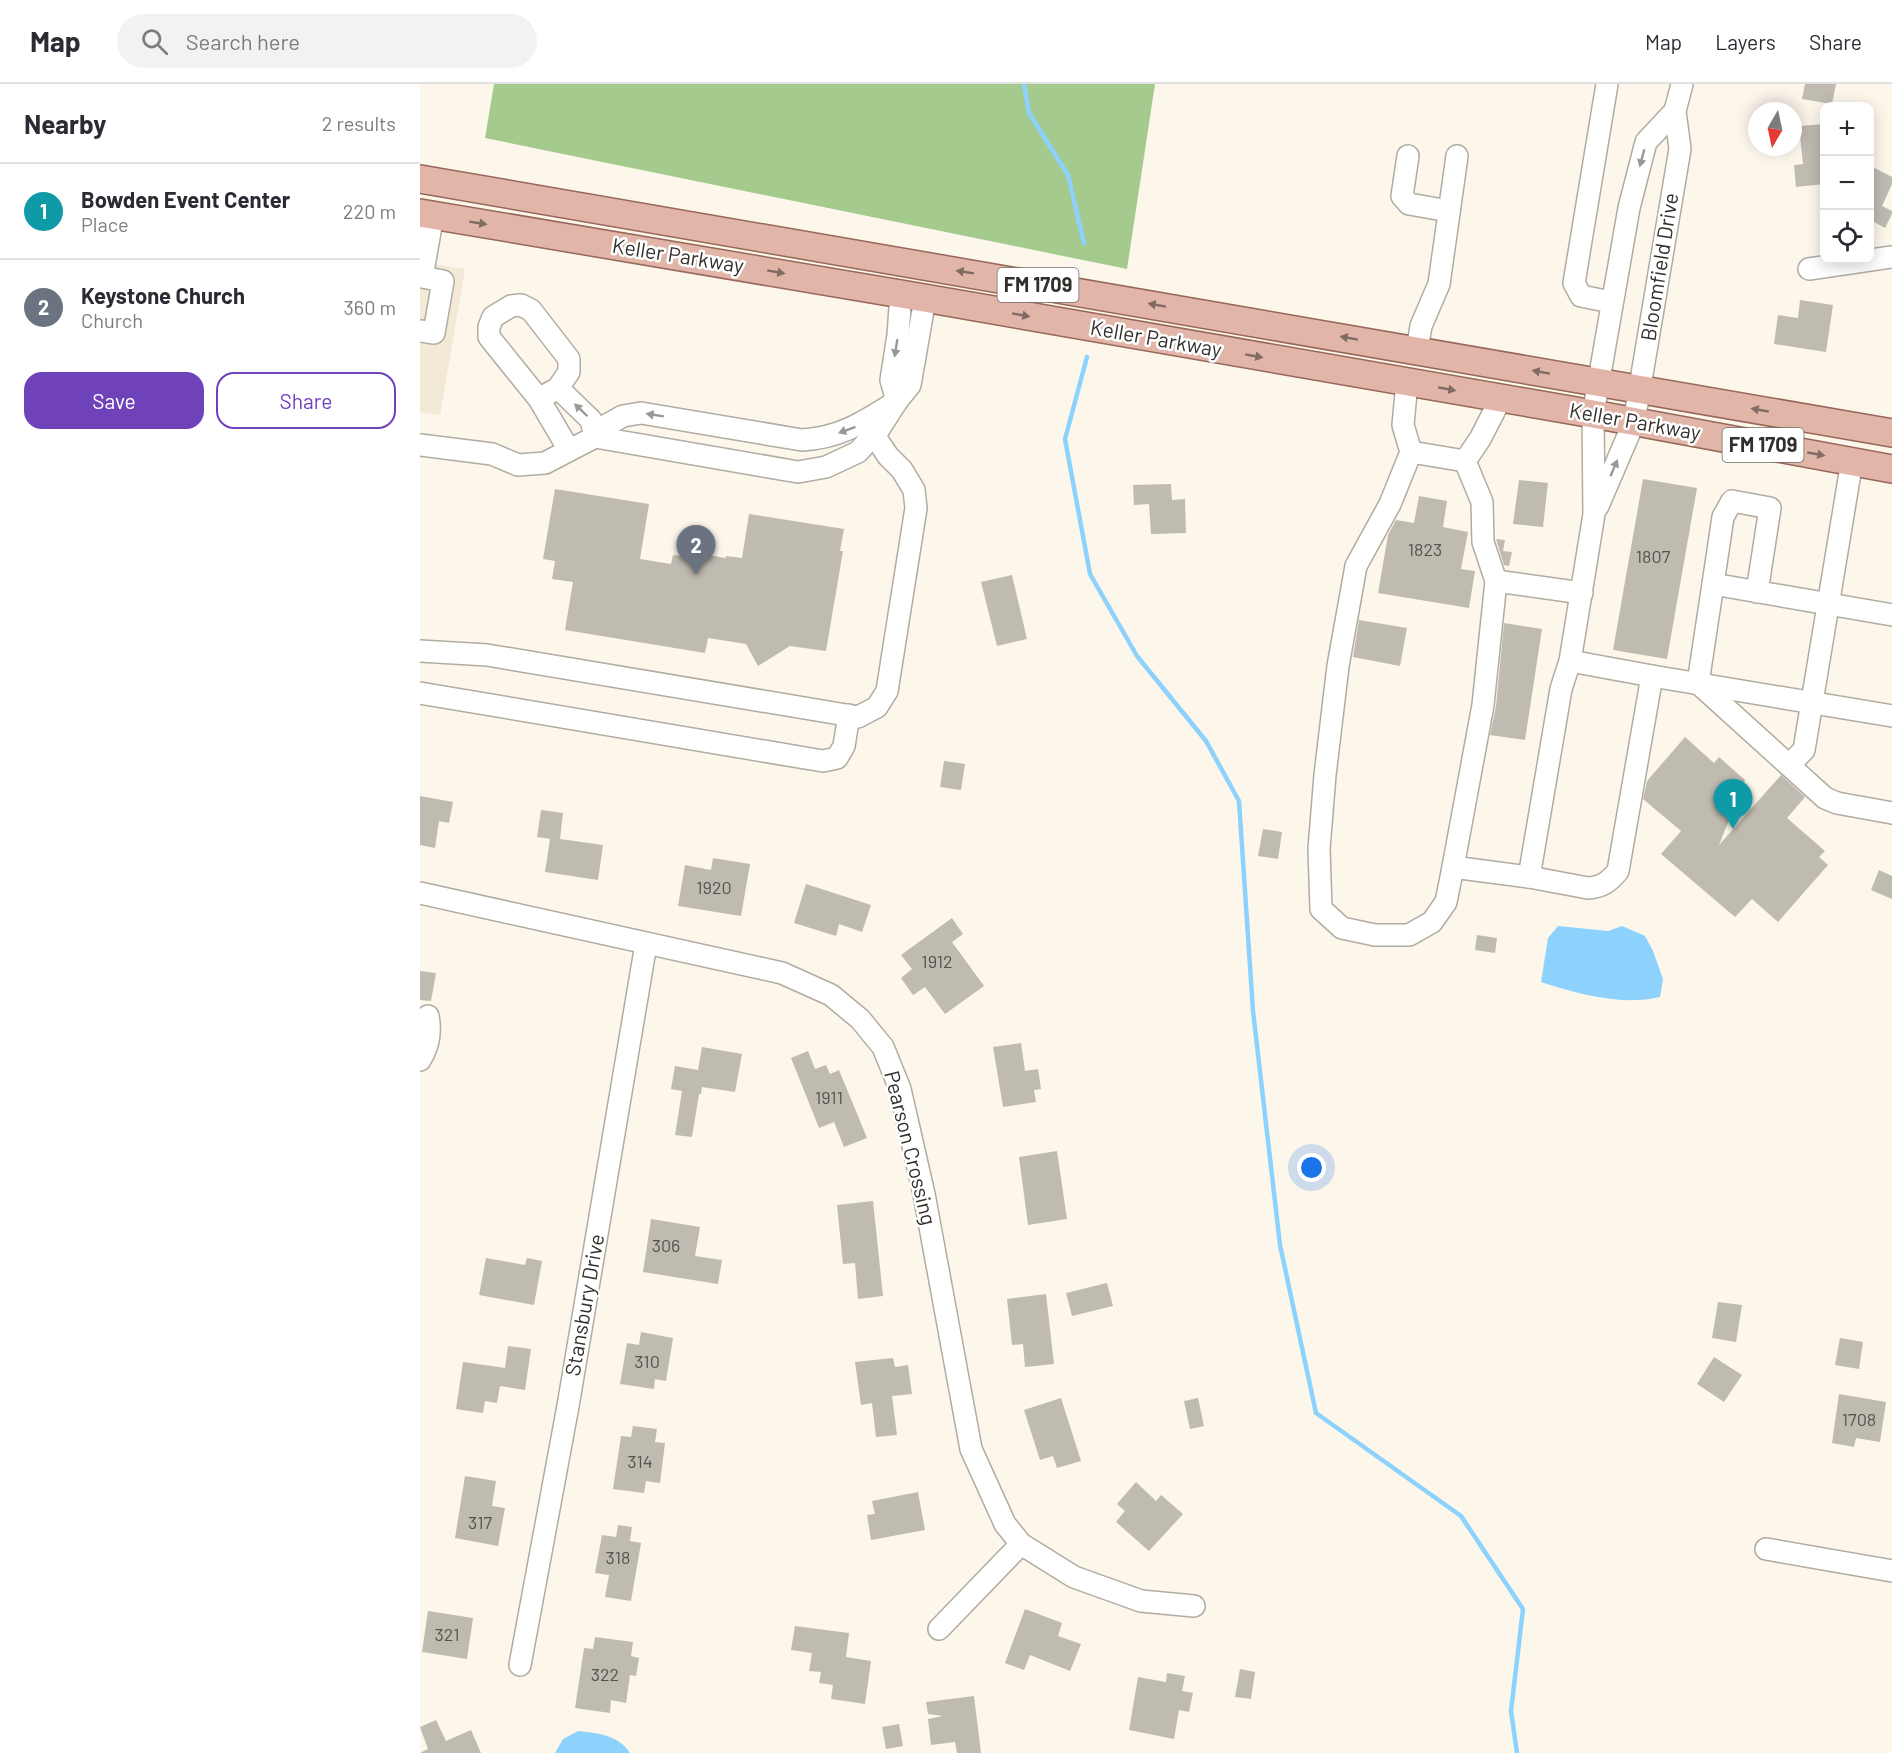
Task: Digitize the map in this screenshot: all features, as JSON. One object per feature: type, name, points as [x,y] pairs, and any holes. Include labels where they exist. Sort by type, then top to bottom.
[{"type":"main road","name":"Keller Parkway","points":[[420,178],[1892,433]]},
{"type":"main road","name":"Keller Parkway","points":[[426,214],[1593,414],[1892,469]]},
{"type":"main road","points":[[905,262],[913,296]]},
{"type":"main road","points":[[913,296],[931,267]]},
{"type":"street","name":"Bloomfield Drive","points":[[1606,84],[1574,283],[1581,296],[1611,302]]},
{"type":"street","name":"Bloomfield Drive","points":[[1594,514],[1634,422],[1680,149],[1675,111],[1682,84]]},
{"type":"street","name":"Bloomfield Drive","points":[[1594,514],[1593,414],[1629,208],[1646,142],[1675,111]]},
{"type":"street","points":[[1408,156],[1402,196],[1405,201],[1409,204],[1449,211]]},
{"type":"street","points":[[1417,350],[1421,326],[1435,296],[1457,156]]},
{"type":"street","points":[[420,331],[434,333],[443,280],[421,277],[426,214]]},
{"type":"street","points":[[1809,269],[1892,257]]},
{"type":"street","points":[[595,437],[798,472],[826,467],[858,452],[874,435],[910,385],[913,296]]},
{"type":"street","points":[[539,399],[558,388],[569,372],[569,359],[531,310],[521,305],[511,306],[493,317],[489,327],[489,337],[539,399],[569,450]]},
{"type":"street","points":[[1407,382],[1403,425],[1411,452],[1390,504],[1356,566],[1338,666],[1325,775],[1319,849],[1321,909],[1342,928],[1375,935],[1409,936],[1432,922],[1446,902],[1483,705],[1496,581],[1483,542],[1482,502],[1465,461]]},
{"type":"street","points":[[558,388],[591,420],[595,437]]},
{"type":"street","points":[[1465,461],[1480,439],[1501,398]]},
{"type":"street","points":[[420,445],[492,454],[518,465],[545,463],[595,437],[607,425],[623,416],[641,413],[802,440],[823,439],[858,426],[897,401]]},
{"type":"street","points":[[420,651],[487,655],[858,717],[877,707],[887,692],[916,508],[914,490],[902,470],[888,456],[874,435]]},
{"type":"street","points":[[1411,452],[1465,461]]},
{"type":"street","points":[[1789,765],[1804,750],[1852,461]]},
{"type":"street","points":[[1698,683],[1723,517],[1732,501],[1770,508],[1757,592]]},
{"type":"street","points":[[1529,877],[1561,689],[1570,661],[1594,514]]},
{"type":"street","points":[[1496,581],[1582,593]]},
{"type":"street","points":[[1713,584],[1892,615]]},
{"type":"street","points":[[1570,661],[1892,716]]},
{"type":"street","points":[[1454,867],[1588,888],[1604,885],[1618,871],[1652,676]]},
{"type":"street","points":[[1698,683],[1825,798],[1837,803],[1892,813]]},
{"type":"street","points":[[420,693],[823,760],[837,758],[844,746],[849,715]]},
{"type":"street","name":"Pearson Crossing","points":[[420,893],[782,973],[831,995],[860,1019],[883,1047],[900,1089],[924,1194],[971,1449],[1005,1524],[1022,1544],[1074,1576],[1141,1601],[1194,1606]]},
{"type":"street","name":"Stansbury Drive","points":[[520,1665],[568,1406],[646,944]]},
{"type":"street","points":[[420,1060],[429,1040],[428,1016]]},
{"type":"street","points":[[939,1629],[1022,1544]]},
{"type":"street","points":[[1766,1549],[1892,1571]]},
{"type":"shaded area","points":[[420,262],[465,269],[440,415],[420,412]]},
{"type":"green space","points":[[494,84],[1155,84],[1127,269],[485,138]]},
{"type":"water","points":[[1558,926],[1608,931],[1622,926],[1645,936],[1663,979],[1660,997],[1615,999],[1585,994],[1541,982],[1548,938]]},
{"type":"water","points":[[578,1731],[600,1734],[614,1739],[630,1753],[555,1753],[563,1739]]},
{"type":"building","points":[[1805,84],[1836,84],[1832,102],[1802,99]]},
{"type":"building","points":[[1820,124],[1820,184],[1796,187],[1794,165],[1803,164],[1802,126]]},
{"type":"building","points":[[1874,168],[1892,177],[1892,184],[1882,206],[1892,211],[1885,228],[1874,222]]},
{"type":"building","points":[[1800,300],[1833,305],[1826,352],[1774,344],[1778,315],[1798,318]]},
{"type":"building","points":[[1643,479],[1697,488],[1667,659],[1613,650]]},
{"type":"building","points":[[1519,480],[1548,483],[1543,527],[1513,524]]},
{"type":"building","points":[[1171,484],[1172,500],[1185,499],[1186,533],[1151,534],[1149,504],[1134,505],[1133,485]]},
{"type":"building","points":[[555,489],[649,504],[640,559],[671,564],[673,555],[682,556],[682,551],[726,558],[726,556],[742,558],[749,514],[844,529],[840,551],[843,551],[826,651],[790,646],[758,666],[746,644],[708,638],[705,653],[565,630],[573,582],[552,579],[555,561],[543,559]]},
{"type":"building","points":[[1419,496],[1447,501],[1443,527],[1468,532],[1461,569],[1475,571],[1469,608],[1378,593],[1388,535],[1396,520],[1414,523]]},
{"type":"building","points":[[1496,539],[1505,540],[1503,551],[1512,552],[1509,566],[1504,565]]},
{"type":"building","points":[[1012,575],[1027,639],[997,646],[981,582]]},
{"type":"building","points":[[1359,620],[1407,628],[1400,666],[1353,657]]},
{"type":"building","points":[[1504,623],[1542,629],[1525,740],[1490,735],[1496,706]]},
{"type":"building","points":[[1685,737],[1714,763],[1719,757],[1745,780],[1719,845],[1781,775],[1805,797],[1787,818],[1825,851],[1819,857],[1828,865],[1778,922],[1752,899],[1735,917],[1661,854],[1681,831],[1643,799],[1647,781]]},
{"type":"building","points":[[944,761],[965,764],[961,790],[940,787]]},
{"type":"building","points":[[420,796],[453,802],[449,823],[439,821],[435,848],[420,845]]},
{"type":"building","points":[[541,810],[563,813],[560,839],[603,845],[598,880],[545,872],[550,839],[537,837]]},
{"type":"building","points":[[1263,829],[1282,832],[1278,859],[1258,856]]},
{"type":"building","points":[[713,858],[750,864],[741,916],[678,906],[685,865],[711,870]]},
{"type":"building","points":[[1879,870],[1892,876],[1892,899],[1871,890]]},
{"type":"building","points":[[806,884],[871,905],[862,932],[839,924],[836,936],[794,923]]},
{"type":"building","points":[[952,918],[963,934],[952,942],[984,986],[945,1014],[925,987],[913,995],[901,978],[912,969],[901,955]]},
{"type":"building","points":[[1477,935],[1497,938],[1495,953],[1475,950]]},
{"type":"building","points":[[420,971],[436,973],[431,1001],[420,1000]]},
{"type":"building","points":[[1021,1043],[1025,1071],[1038,1069],[1041,1089],[1034,1090],[1036,1102],[1003,1107],[993,1047]]},
{"type":"building","points":[[702,1047],[742,1054],[735,1092],[702,1087],[692,1137],[675,1135],[682,1091],[671,1089],[675,1066],[698,1070]]},
{"type":"building","points":[[808,1051],[815,1069],[826,1065],[830,1074],[839,1070],[867,1138],[844,1147],[834,1122],[819,1128],[791,1058]]},
{"type":"building","points":[[1057,1151],[1067,1219],[1028,1225],[1019,1157]]},
{"type":"building","points":[[873,1201],[883,1296],[858,1299],[855,1263],[843,1264],[837,1205]]},
{"type":"building","points":[[651,1219],[700,1227],[695,1256],[722,1260],[718,1284],[643,1272]]},
{"type":"building","points":[[486,1258],[525,1265],[527,1258],[542,1261],[534,1305],[479,1295]]},
{"type":"building","points":[[1107,1283],[1113,1306],[1072,1316],[1066,1293]]},
{"type":"building","points":[[1046,1294],[1054,1364],[1025,1367],[1023,1344],[1012,1345],[1007,1299]]},
{"type":"building","points":[[1718,1302],[1742,1305],[1736,1342],[1712,1338]]},
{"type":"building","points":[[641,1332],[673,1338],[666,1381],[655,1379],[654,1389],[620,1384],[627,1343],[639,1345]]},
{"type":"building","points":[[1840,1338],[1863,1342],[1859,1369],[1835,1365]]},
{"type":"building","points":[[508,1346],[531,1349],[525,1390],[500,1386],[497,1403],[485,1401],[483,1413],[456,1409],[463,1362],[505,1368]]},
{"type":"building","points":[[1714,1357],[1742,1375],[1724,1402],[1697,1384]]},
{"type":"building","points":[[893,1358],[895,1367],[908,1365],[912,1394],[892,1396],[897,1435],[876,1437],[872,1403],[861,1405],[855,1362]]},
{"type":"building","points":[[1839,1394],[1886,1402],[1880,1442],[1856,1438],[1854,1447],[1832,1443]]},
{"type":"building","points":[[1061,1398],[1081,1461],[1057,1468],[1053,1456],[1040,1460],[1024,1410]]},
{"type":"building","points":[[1198,1398],[1204,1426],[1190,1429],[1184,1401]]},
{"type":"building","points":[[633,1426],[657,1429],[655,1442],[665,1443],[660,1483],[646,1481],[644,1493],[613,1489],[621,1436],[631,1437]]},
{"type":"building","points":[[465,1476],[496,1481],[492,1506],[505,1508],[498,1546],[455,1538]]},
{"type":"building","points":[[1136,1482],[1156,1501],[1161,1495],[1183,1514],[1149,1551],[1116,1522],[1125,1511],[1117,1504]]},
{"type":"building","points":[[918,1492],[925,1530],[871,1540],[867,1515],[875,1514],[872,1501]]},
{"type":"building","points":[[618,1525],[632,1527],[630,1541],[641,1543],[631,1601],[605,1597],[609,1575],[595,1573],[602,1535],[616,1537]]},
{"type":"building","points":[[1025,1609],[1062,1623],[1058,1636],[1081,1644],[1070,1671],[1030,1655],[1024,1670],[1005,1663]]},
{"type":"building","points":[[428,1611],[473,1618],[467,1659],[422,1652]]},
{"type":"building","points":[[795,1626],[849,1633],[846,1657],[871,1661],[865,1704],[831,1699],[833,1685],[819,1683],[821,1672],[809,1671],[812,1653],[791,1650]]},
{"type":"building","points":[[595,1637],[633,1642],[631,1656],[639,1658],[636,1676],[630,1675],[626,1703],[611,1700],[610,1713],[575,1708],[584,1648],[593,1649]]},
{"type":"building","points":[[1240,1669],[1255,1672],[1251,1699],[1235,1697]]},
{"type":"building","points":[[1167,1673],[1185,1676],[1182,1691],[1193,1693],[1189,1712],[1179,1710],[1174,1739],[1129,1730],[1138,1677],[1166,1682]]},
{"type":"building","points":[[974,1696],[981,1753],[957,1753],[955,1742],[931,1745],[928,1719],[943,1716],[928,1714],[926,1702]]},
{"type":"building","points":[[436,1720],[446,1741],[471,1730],[481,1753],[420,1753],[428,1749],[420,1727]]},
{"type":"building","points":[[899,1724],[903,1746],[886,1749],[882,1727]]},
{"type":"waterway","points":[[1024,84],[1029,113],[1068,175],[1084,243]]},
{"type":"waterway","points":[[1087,357],[1065,439],[1090,574],[1137,656],[1206,741],[1239,801],[1253,1011],[1280,1245],[1316,1413],[1461,1516],[1523,1609],[1511,1711],[1517,1753]]},
{"type":"place","name":"Keystone Church","points":[[696,575]]},
{"type":"place","name":"Bowden Event Center","points":[[1733,829]]}]
